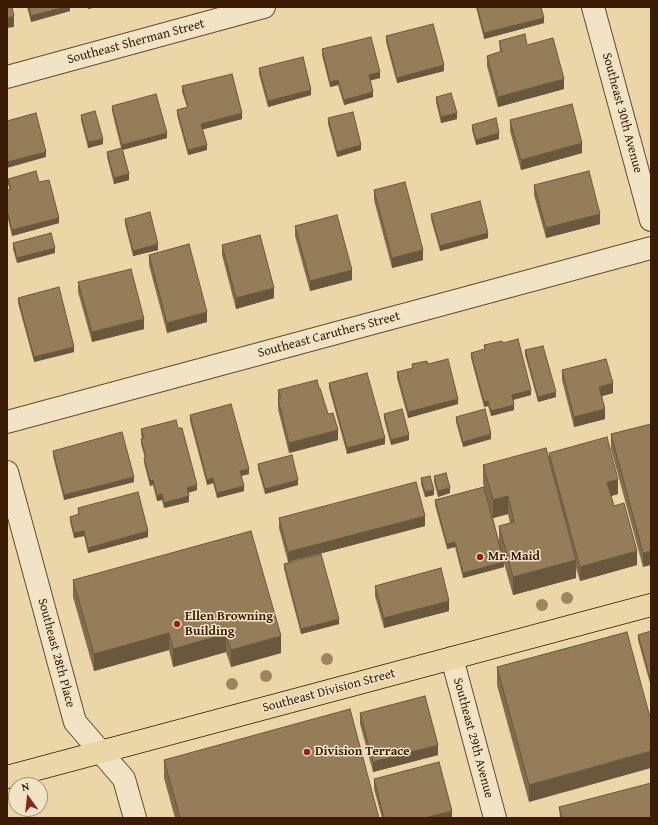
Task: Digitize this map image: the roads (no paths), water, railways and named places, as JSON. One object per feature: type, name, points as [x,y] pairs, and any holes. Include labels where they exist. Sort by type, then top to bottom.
[{"type":"main road","name":"Southeast Division Street","points":[[7,777],[651,605]]},
{"type":"street","name":"Southeast Sherman Street","points":[[7,77],[264,7]]},
{"type":"street","name":"Southeast 30th Avenue","points":[[593,7],[651,220]]},
{"type":"street","name":"Southeast Caruthers Street","points":[[7,422],[651,248]]},
{"type":"street","name":"Southeast 28th Place","points":[[7,472],[75,722],[124,779],[135,818]]},
{"type":"street","name":"Southeast 29th Avenue","points":[[452,658],[495,818]]},
{"type":"place","name":"Mr. Maid","points":[[480,557]]},
{"type":"place","name":"Ellen Browning Building","points":[[177,624]]},
{"type":"place","name":"Division Terrace","points":[[307,752]]}]
